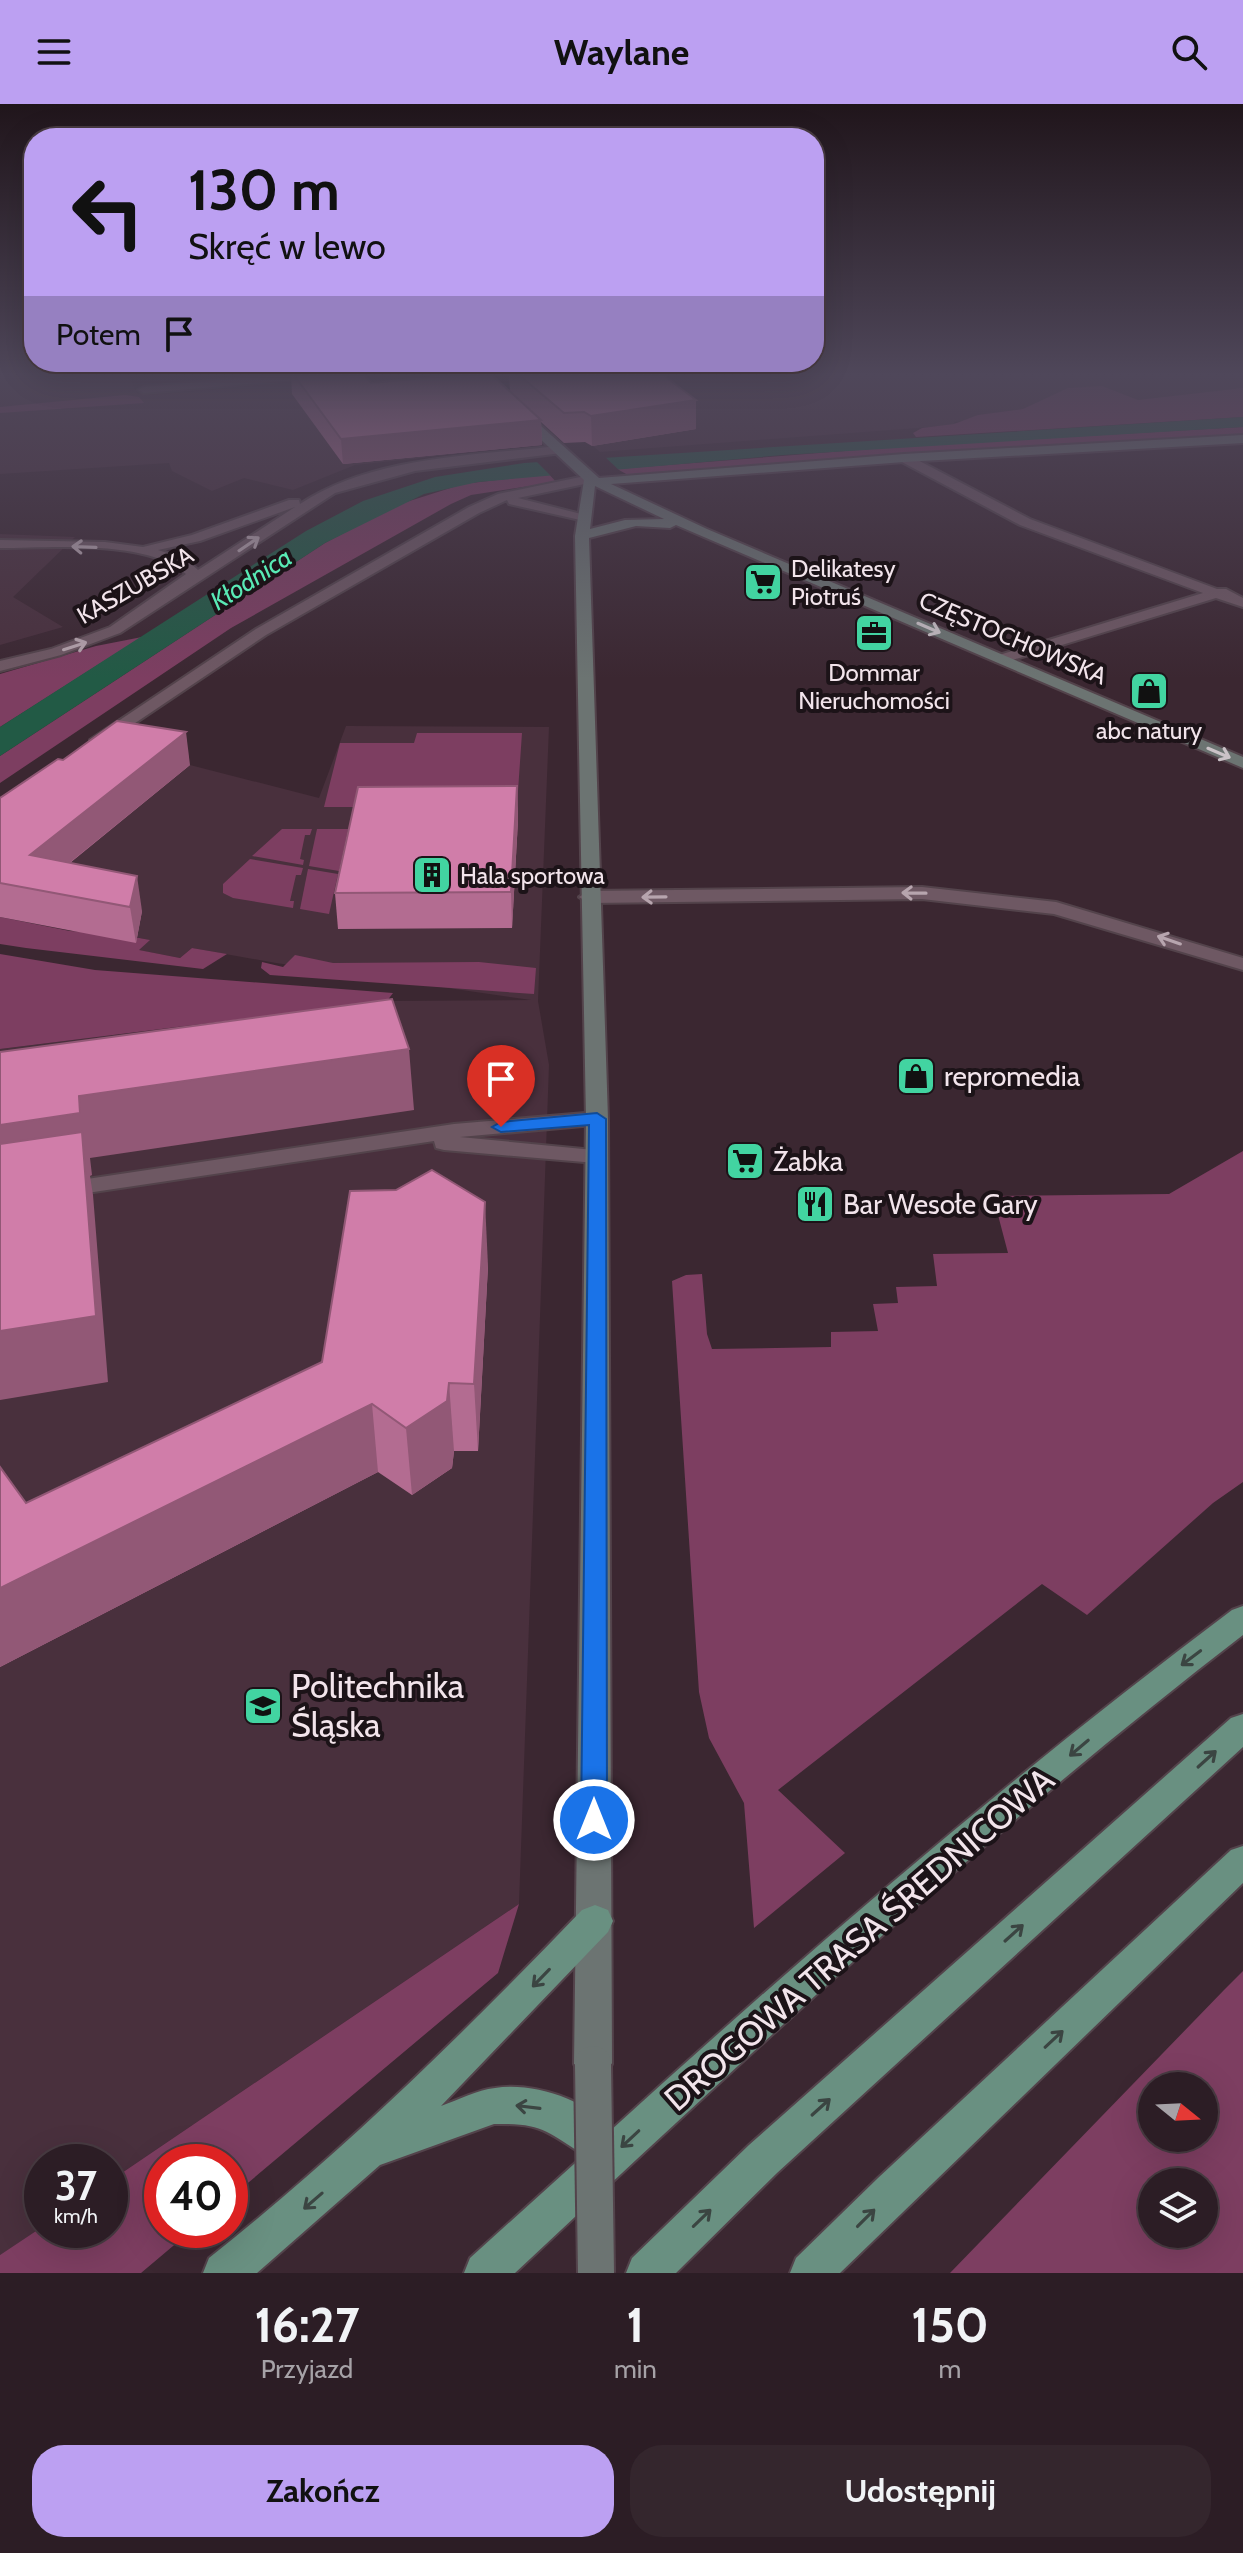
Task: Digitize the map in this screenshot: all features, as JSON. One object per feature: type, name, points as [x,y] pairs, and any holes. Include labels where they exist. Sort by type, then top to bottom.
[{"type":"main road","name":"DROGOWA TRASA ŚREDNICOWA","points":[[485,2273],[784,1997],[1139,1697],[1243,1618]]},
{"type":"main road","points":[[647,2273],[763,2159],[1243,1727]]},
{"type":"main road","points":[[811,2273],[892,2192],[1243,1861]]},
{"type":"main road","points":[[224,2273],[372,2150],[595,1921]]},
{"type":"main road","points":[[372,2150],[494,2106],[513,2105],[541,2108],[572,2120],[595,2141]]},
{"type":"street","name":"KASZUBSKA","points":[[0,666],[88,642],[115,630],[330,490],[380,476]]},
{"type":"street","name":"CZĘSTOCHOWSKA","points":[[587,476],[702,532],[1243,763]]},
{"type":"street","points":[[86,748],[272,625],[487,503],[590,479],[616,482],[692,476]]},
{"type":"street","points":[[938,476],[1025,522],[1243,603]]},
{"type":"street","points":[[592,518],[628,497],[683,477]]},
{"type":"street","points":[[590,479],[589,897],[597,1119],[593,2064],[596,2273]]},
{"type":"street","points":[[139,548],[195,538],[330,490]]},
{"type":"street","points":[[487,503],[524,502],[592,518],[624,523],[642,521],[702,532]]},
{"type":"street","points":[[0,544],[139,548],[170,555],[189,565],[194,574],[184,587]]},
{"type":"street","points":[[1001,659],[1243,585]]},
{"type":"street","points":[[589,897],[922,893],[1056,908],[1243,964]]},
{"type":"street","points":[[0,1199],[454,1131],[597,1119]]},
{"type":"street","points":[[385,1142],[596,1156]]},
{"type":"shaded area","points":[[182,476],[327,476],[293,490],[244,478],[212,491]]},
{"type":"shaded area","points":[[530,476],[551,476],[556,482],[471,495],[451,504],[231,628],[0,783],[0,756],[325,543],[397,505],[463,484]]},
{"type":"shaded area","points":[[0,534],[75,537],[13,597],[63,627],[0,645]]},
{"type":"shaded area","points":[[142,637],[0,727],[0,674],[96,646]]},
{"type":"shaded area","name":"Politechnika Śląska","points":[[346,726],[549,727],[538,1001],[549,1065],[519,1904],[165,2144],[144,2144],[144,2158],[128,2169],[128,2144],[24,2144],[24,2239],[0,2255],[0,1049],[387,1001],[531,1000],[192,948],[180,958],[138,950],[149,940],[117,933],[0,839],[122,753],[190,765],[319,798]]},
{"type":"shaded area","points":[[417,733],[522,733],[516,820],[401,821],[403,807],[324,807],[340,743],[414,743]]},
{"type":"shaded area","points":[[282,829],[312,829],[310,835],[305,835],[300,859],[304,860],[303,865],[252,856]]},
{"type":"shaded area","points":[[317,829],[348,829],[339,871],[309,866]]},
{"type":"shaded area","points":[[250,859],[303,868],[301,875],[296,875],[290,901],[294,901],[293,908],[233,898],[223,893],[223,884]]},
{"type":"shaded area","points":[[308,869],[338,874],[329,914],[300,909]]},
{"type":"shaded area","points":[[0,917],[70,931],[150,940],[139,950],[180,958],[192,948],[227,954],[203,969],[0,944]]},
{"type":"shaded area","points":[[0,954],[95,970],[393,993],[387,1001],[0,1049]]},
{"type":"shaded area","points":[[295,955],[333,963],[479,962],[536,968],[534,994],[270,975],[261,968],[262,962],[283,967]]},
{"type":"shaded area","points":[[1243,1151],[1243,1482],[1213,1503],[1087,1615],[1042,1584],[778,1790],[845,1853],[754,1928],[744,1803],[709,1738],[699,1692],[672,1281],[686,1275],[702,1274],[707,1334],[712,1349],[831,1347],[831,1332],[878,1331],[873,1304],[898,1303],[896,1287],[937,1286],[933,1254],[1008,1253],[993,1196],[1169,1194]]},
{"type":"shaded area","points":[[519,1904],[498,1973],[248,2183],[248,2144],[165,2144]]},
{"type":"shaded area","points":[[1243,1971],[1243,2273],[950,2273],[1138,2079],[1138,2152],[1218,2152],[1218,2072],[1145,2072]]},
{"type":"shaded area","points":[[144,2158],[144,2248],[171,2248],[141,2273],[0,2273],[0,2255],[24,2239],[24,2248],[128,2248],[128,2169]]},
{"type":"water","name":"Kłodnica","points":[[543,476],[478,482],[424,494],[325,543],[0,756],[0,727],[306,531],[363,501],[435,477]]},
{"type":"building","points":[[117,721],[186,732],[30,855],[137,876],[130,907],[0,883],[0,798],[58,759],[63,760]]},
{"type":"building","name":"Hala sportowa","points":[[517,786],[511,892],[335,893],[358,787]]},
{"type":"building","points":[[392,999],[409,1049],[79,1096],[80,1113],[0,1125],[0,1052]]},
{"type":"building","points":[[82,1132],[96,1316],[0,1331],[0,1144]]},
{"type":"building","points":[[432,1170],[485,1202],[474,1384],[449,1383],[447,1401],[406,1428],[372,1404],[0,1588],[0,1467],[26,1503],[322,1362],[350,1191],[396,1190]]},
{"type":"place","name":"Delikatesy Piotruś","points":[[763,582]]},
{"type":"place","name":"Dommar Nieruchomości","points":[[874,633]]},
{"type":"place","name":"abc natury","points":[[1149,691]]},
{"type":"place","name":"Hala sportowa","points":[[432,875]]},
{"type":"place","name":"repromedia","points":[[916,1076]]},
{"type":"place","name":"Żabka","points":[[745,1161]]},
{"type":"place","name":"Bar Wesołe Gary","points":[[815,1204]]},
{"type":"place","name":"Politechnika Śląska","points":[[263,1706]]},
{"type":"route","points":[[501,1127],[597,1119],[594,1820]]}]
